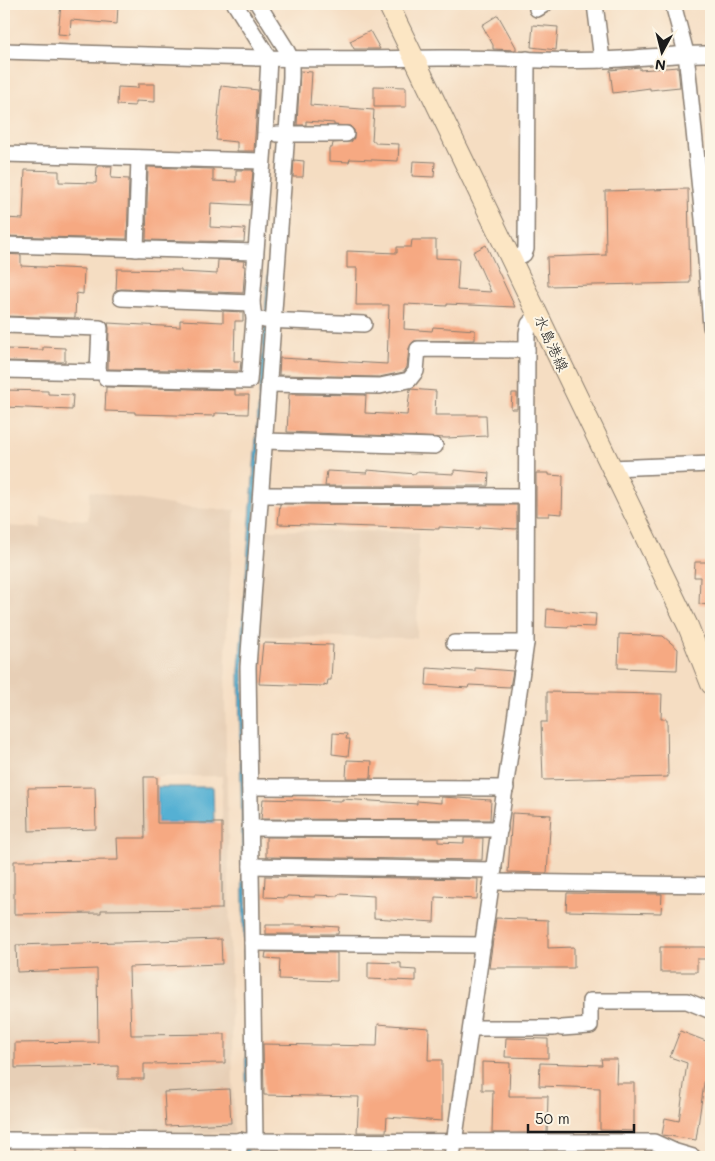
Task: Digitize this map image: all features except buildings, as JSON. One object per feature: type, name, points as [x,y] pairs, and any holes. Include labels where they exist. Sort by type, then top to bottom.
[{"type":"main road","name":"水島港線","points":[[388,4],[688,626],[710,679]]},
{"type":"street","points":[[235,4],[269,58],[278,134],[265,320],[268,384],[265,441],[248,667],[252,943],[247,1140],[238,1157]]},
{"type":"street","points":[[258,4],[291,59],[291,91],[278,134],[262,161],[252,302],[265,320]]},
{"type":"street","points":[[595,4],[602,60]]},
{"type":"street","points":[[672,4],[686,53],[703,219],[711,327]]},
{"type":"street","points":[[4,51],[291,59],[602,60],[686,53],[711,54]]},
{"type":"street","points":[[512,260],[524,254],[526,248],[527,59]]},
{"type":"street","points":[[278,134],[346,134]]},
{"type":"street","points":[[4,154],[262,161]]},
{"type":"street","points":[[136,249],[140,158]]},
{"type":"street","points":[[4,245],[255,252]]},
{"type":"street","points":[[121,298],[252,302]]},
{"type":"street","points":[[453,1150],[484,945],[526,642],[527,333],[529,324],[538,314]]},
{"type":"street","points":[[265,320],[364,324]]},
{"type":"street","points":[[106,378],[249,381],[265,320]]},
{"type":"street","points":[[4,325],[100,328],[98,372],[4,370]]},
{"type":"street","points":[[268,384],[380,386],[409,380],[416,371],[418,349],[527,350]]},
{"type":"street","points":[[265,441],[435,446]]},
{"type":"street","points":[[611,468],[711,464]]},
{"type":"street","points":[[261,495],[519,496]]},
{"type":"street","points":[[454,643],[526,642]]},
{"type":"street","points":[[250,787],[506,788]]},
{"type":"street","points":[[250,828],[500,829]]},
{"type":"street","points":[[251,866],[711,885]]},
{"type":"street","points":[[252,943],[484,945]]},
{"type":"street","points":[[471,1028],[590,1026],[590,1001],[687,1001],[711,1011]]},
{"type":"street","points":[[4,1140],[247,1140],[453,1150],[654,1142],[692,1157]]},
{"type":"shaded area","points":[[90,491],[189,508],[235,510],[227,621],[225,696],[234,1133],[6,1132],[4,1130],[4,526],[41,528],[41,517],[88,520]],"holes":[[[222,776],[222,833],[145,834],[145,777]],[[95,787],[96,829],[29,830],[28,789]],[[222,837],[222,909],[118,909],[118,838]],[[100,860],[101,912],[14,914],[14,861]],[[221,939],[222,964],[129,967],[131,1025],[98,1026],[97,969],[17,971],[17,945]],[[225,1034],[225,1063],[144,1064],[118,1079],[118,1066],[15,1067],[15,1043],[139,1042]],[[229,1089],[231,1123],[166,1126],[164,1092]]]},
{"type":"shaded area","points":[[265,530],[419,532],[417,638],[254,636]]},
{"type":"water","points":[[283,69],[287,69],[243,672],[250,1126],[247,1157],[243,1157],[247,1126],[239,672]]},
{"type":"water","points":[[157,787],[213,787],[214,823],[157,823]]}]
